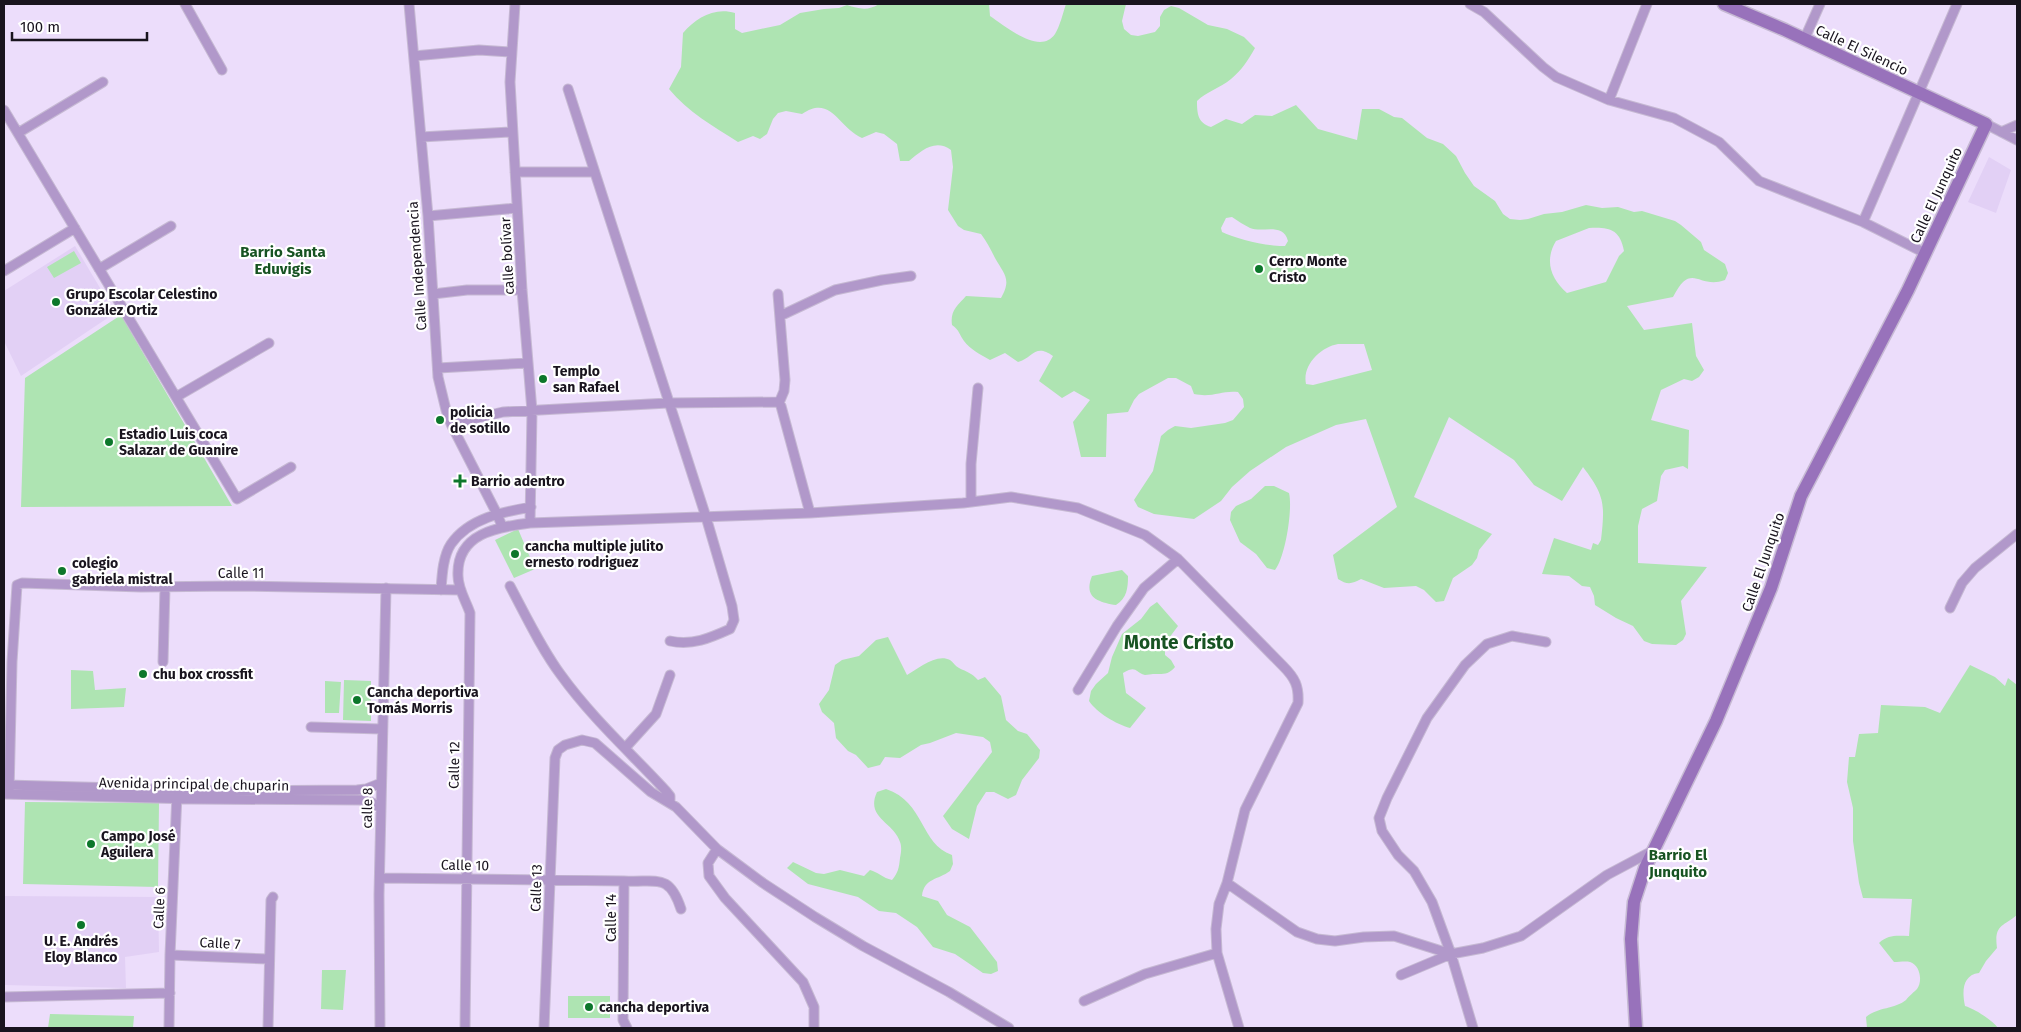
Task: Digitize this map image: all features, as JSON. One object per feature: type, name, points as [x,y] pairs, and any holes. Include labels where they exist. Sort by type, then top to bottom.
[{"type":"street","points":[[185,4],[222,70]]},
{"type":"street","name":"Calle Independencia","points":[[409,4],[428,216],[438,368],[446,410],[451,424],[502,526]]},
{"type":"street","name":"calle bolívar","points":[[516,4],[510,82],[522,290],[532,410],[530,523]]},
{"type":"street","points":[[1470,4],[1484,12],[1556,77],[1609,100],[1674,118],[1719,142],[1759,181],[1863,222],[1925,253]]},
{"type":"street","points":[[1609,100],[1648,4]]},
{"type":"street","name":"Calle El Silencio","points":[[1724,4],[1986,124]]},
{"type":"street","points":[[1804,40],[1820,4]]},
{"type":"street","points":[[1863,222],[1957,4]]},
{"type":"street","points":[[414,56],[479,50],[511,52]]},
{"type":"street","points":[[18,133],[103,82]]},
{"type":"street","points":[[568,89],[706,517],[732,606],[734,620],[730,629],[700,641],[682,644],[670,641]]},
{"type":"street","points":[[4,110],[237,499],[291,467]]},
{"type":"street","points":[[1986,124],[2017,140]]},
{"type":"street","name":"Calle El Junquito","points":[[1636,1028],[1632,930],[1634,902],[1645,868],[1716,722],[1772,588],[1801,496],[1925,253],[1986,124]]},
{"type":"street","points":[[2001,132],[2017,125]]},
{"type":"street","points":[[421,137],[512,132]]},
{"type":"street","points":[[515,172],[594,172]]},
{"type":"street","points":[[428,216],[517,208]]},
{"type":"street","points":[[99,269],[171,226]]},
{"type":"street","points":[[4,271],[75,228]]},
{"type":"street","points":[[780,316],[835,290],[911,276]]},
{"type":"street","points":[[433,294],[467,290],[522,290]]},
{"type":"street","points":[[778,294],[785,380],[784,391],[779,403],[810,513]]},
{"type":"street","points":[[176,397],[269,343]]},
{"type":"street","points":[[438,368],[528,363]]},
{"type":"street","points":[[971,502],[971,464],[978,388]]},
{"type":"street","points":[[451,424],[502,412],[532,410],[668,403],[779,403]]},
{"type":"street","name":"Calle 12","points":[[465,1028],[470,613],[458,576],[459,565],[465,548],[482,534],[502,526],[530,523],[810,513],[971,502],[1011,496],[1078,508],[1145,535],[1178,559],[1296,679],[1299,691],[1298,703],[1245,810],[1227,883],[1219,904],[1216,929],[1217,953],[1239,1028]]},
{"type":"street","points":[[441,590],[442,572],[451,544],[474,524],[497,514],[531,507]]},
{"type":"street","points":[[1950,608],[1962,583],[1975,568],[2017,534]]},
{"type":"street","points":[[1078,690],[1117,626],[1144,588],[1178,559]]},
{"type":"street","name":"Calle 11","points":[[6,790],[16,589],[22,583],[165,587],[461,590]]},
{"type":"street","points":[[510,586],[560,675],[598,720],[626,747],[668,793],[670,803],[717,849],[815,918],[880,956],[949,992],[1009,1028]]},
{"type":"street","points":[[163,662],[165,587]]},
{"type":"street","name":"calle 8","points":[[380,1028],[381,783],[386,588]]},
{"type":"street","points":[[1473,1028],[1451,954],[1428,894],[1414,871],[1398,856],[1382,831],[1379,818],[1427,718],[1465,665],[1487,644],[1512,636],[1546,642]]},
{"type":"street","points":[[626,747],[656,714],[670,675]]},
{"type":"street","points":[[311,727],[382,729]]},
{"type":"street","name":"Calle 13","points":[[544,1028],[555,758],[558,750],[574,742],[590,741],[651,792],[670,803]]},
{"type":"street","name":"Avenida principal de chuparin","points":[[177,794],[357,790],[366,789],[381,783]]},
{"type":"street","name":"Avenida principal de chuparin","points":[[6,790],[362,800],[369,801],[381,808]]},
{"type":"street","name":"Calle 6","points":[[169,1028],[177,794]]},
{"type":"street","points":[[717,849],[708,863],[709,876],[732,906],[803,982],[814,1007],[814,1028]]},
{"type":"street","points":[[1401,975],[1451,954],[1483,948],[1521,936],[1607,875],[1654,850]]},
{"type":"street","name":"Calle 10","points":[[380,878],[550,881]]},
{"type":"street","name":"Calle 14","points":[[550,881],[624,881],[623,1020],[627,1028]]},
{"type":"street","points":[[624,881],[654,881],[667,884],[674,890],[681,909]]},
{"type":"street","points":[[1227,883],[1297,932],[1318,939],[1336,941],[1364,937],[1394,936],[1451,954]]},
{"type":"street","points":[[268,1028],[271,900],[273,897]]},
{"type":"street","points":[[1084,1001],[1144,974],[1217,953]]},
{"type":"street","name":"Calle 7","points":[[170,955],[269,959]]},
{"type":"street","points":[[4,997],[170,993]]},
{"type":"shaded area","points":[[1989,157],[2011,170],[1996,213],[1968,202]]},
{"type":"shaded area","name":"Grupo Escolar Celestino González Ortiz","points":[[75,246],[115,313],[21,376],[4,341],[4,291]]},
{"type":"shaded area","name":"U. E. Andrés Eloy Blanco","points":[[4,896],[158,897],[159,952],[125,957],[126,988],[4,985]]},
{"type":"green space","points":[[879,4],[989,4],[990,16],[1022,37],[1041,42],[1049,40],[1055,34],[1066,4],[1126,4],[1122,21],[1124,29],[1131,35],[1138,36],[1155,32],[1160,26],[1160,17],[1164,10],[1171,6],[1179,8],[1208,25],[1227,29],[1244,37],[1255,48],[1235,76],[1197,101],[1199,117],[1203,123],[1211,127],[1226,119],[1242,124],[1255,115],[1272,116],[1296,105],[1318,129],[1357,140],[1362,109],[1379,109],[1394,117],[1402,118],[1427,138],[1443,144],[1456,156],[1474,186],[1495,201],[1503,214],[1510,219],[1528,219],[1586,205],[1602,208],[1618,207],[1634,212],[1642,211],[1675,221],[1681,225],[1701,242],[1704,250],[1725,264],[1728,273],[1725,280],[1708,282],[1691,278],[1685,280],[1673,297],[1627,306],[1644,330],[1692,323],[1696,356],[1704,370],[1699,377],[1692,381],[1684,379],[1661,390],[1651,420],[1689,430],[1688,469],[1683,466],[1665,470],[1661,476],[1657,501],[1642,509],[1638,526],[1638,563],[1707,567],[1681,601],[1686,634],[1683,640],[1676,645],[1652,644],[1644,641],[1633,626],[1595,605],[1590,587],[1582,586],[1569,576],[1542,574],[1554,538],[1591,550],[1593,543],[1598,545],[1601,540],[1602,501],[1596,486],[1583,467],[1562,501],[1534,485],[1514,460],[1449,417],[1414,497],[1492,534],[1479,550],[1477,558],[1472,565],[1453,578],[1444,601],[1436,602],[1424,590],[1416,586],[1384,588],[1361,579],[1350,583],[1338,579],[1333,555],[1397,507],[1366,419],[1336,425],[1286,447],[1250,471],[1232,487],[1221,501],[1194,519],[1154,514],[1138,507],[1134,500],[1153,471],[1161,436],[1175,426],[1191,428],[1233,420],[1244,407],[1243,399],[1238,392],[1207,395],[1194,394],[1191,386],[1176,378],[1168,378],[1139,394],[1128,412],[1107,414],[1106,457],[1081,457],[1073,422],[1090,400],[1074,391],[1062,398],[1039,381],[1053,356],[1047,352],[1038,351],[1018,362],[1005,353],[990,360],[969,347],[952,325],[953,312],[966,296],[1001,298],[1006,286],[1006,277],[981,234],[964,230],[958,226],[948,210],[953,167],[951,150],[939,145],[928,147],[909,161],[900,161],[897,144],[884,134],[876,132],[862,138],[834,114],[820,108],[812,109],[802,114],[786,111],[778,113],[773,119],[767,134],[760,139],[753,136],[738,142],[693,112],[669,89],[681,67],[683,33],[706,15],[720,11],[735,13],[735,29],[742,33],[780,25],[800,13],[839,8],[847,5],[863,9]],"holes":[[[1232,217],[1250,228],[1272,229],[1282,232],[1288,241],[1285,246],[1271,245],[1228,235],[1222,232],[1221,228],[1226,218]],[[1589,228],[1602,228],[1612,231],[1620,238],[1624,251],[1619,256],[1606,282],[1567,293],[1561,288],[1551,269],[1550,256],[1556,241]],[[1338,344],[1364,344],[1372,370],[1313,385],[1306,384],[1307,370],[1314,358]]]},
{"type":"green space","points":[[74,251],[81,263],[54,278],[47,267]]},
{"type":"green space","name":"Estadio Luis coca Salazar de Guanire","points":[[121,315],[232,506],[21,507],[25,378]]},
{"type":"green space","points":[[1265,486],[1274,486],[1289,493],[1290,500],[1285,545],[1275,570],[1267,568],[1256,554],[1240,542],[1230,520],[1231,512],[1236,506],[1251,499]]},
{"type":"green space","name":"cancha multiple julito ernesto rodriguez","points":[[518,529],[535,569],[514,578],[495,540]]},
{"type":"green space","points":[[1122,570],[1128,576],[1128,585],[1125,596],[1120,602],[1116,605],[1094,598],[1090,589],[1092,576]]},
{"type":"green space","points":[[1157,602],[1178,626],[1165,646],[1165,655],[1175,667],[1168,673],[1163,674],[1145,675],[1133,669],[1123,673],[1126,693],[1146,708],[1130,728],[1113,721],[1097,710],[1089,701],[1091,691],[1108,673],[1112,657],[1122,634],[1141,619],[1150,607]]},
{"type":"green space","points":[[888,637],[907,675],[933,660],[945,658],[978,680],[985,677],[1001,696],[1006,720],[1018,731],[1027,734],[1040,750],[1039,758],[1022,780],[1016,795],[1008,799],[994,792],[986,792],[977,806],[969,839],[952,829],[943,816],[992,752],[990,742],[983,737],[956,733],[921,745],[900,758],[885,757],[880,765],[868,768],[836,738],[834,723],[822,712],[819,704],[829,690],[835,665],[842,660],[859,656],[876,640]]},
{"type":"green space","points":[[1970,665],[1995,677],[2005,686],[2008,678],[2017,685],[2017,915],[2000,927],[1996,940],[1997,948],[1979,973],[1969,977],[1964,985],[1965,1006],[1983,1015],[1998,1028],[1867,1028],[1866,1017],[1876,1011],[1897,1005],[1906,1000],[1919,986],[1920,974],[1913,964],[1894,962],[1879,943],[1890,937],[1909,936],[1912,899],[1863,898],[1853,841],[1853,808],[1847,782],[1849,757],[1855,757],[1859,734],[1878,733],[1881,705],[1925,707],[1940,713]]},
{"type":"green space","points":[[71,670],[93,671],[95,690],[126,688],[124,707],[71,709]]},
{"type":"green space","name":"Cancha deportiva Tomás Morris","points":[[344,680],[371,681],[371,721],[343,720]]},
{"type":"green space","points":[[325,681],[341,682],[339,713],[325,713]]},
{"type":"green space","points":[[886,789],[899,795],[908,803],[934,842],[942,850],[952,855],[953,864],[950,871],[932,880],[923,890],[922,896],[938,901],[947,915],[970,927],[997,962],[998,971],[991,974],[983,973],[955,954],[933,947],[917,927],[896,913],[879,911],[858,897],[808,884],[787,868],[793,862],[816,873],[824,874],[840,870],[864,876],[870,870],[892,880],[899,868],[901,844],[897,835],[877,814],[874,801],[877,792]]},
{"type":"green space","name":"Campo José Aguilera","points":[[25,802],[159,803],[158,887],[23,884]]},
{"type":"green space","points":[[322,970],[346,970],[343,1010],[321,1009]]},
{"type":"green space","name":"cancha deportiva","points":[[568,996],[610,996],[610,1018],[568,1018]]},
{"type":"green space","points":[[50,1014],[134,1016],[133,1028],[48,1028]]},
{"type":"place","name":"Cerro Monte Cristo","points":[[1259,269]]},
{"type":"place","name":"Grupo Escolar Celestino González Ortiz","points":[[56,302]]},
{"type":"place","name":"Templo san Rafael","points":[[543,379]]},
{"type":"place","name":"policia de sotillo","points":[[440,420]]},
{"type":"place","name":"Estadio Luis coca Salazar de Guanire","points":[[109,442]]},
{"type":"place","name":"Barrio adentro","points":[[460,481]]},
{"type":"place","name":"cancha multiple julito ernesto rodriguez","points":[[515,554]]},
{"type":"place","name":"colegio gabriela mistral","points":[[62,571]]},
{"type":"place","name":"chu box crossfit","points":[[143,674]]},
{"type":"place","name":"Cancha deportiva Tomás Morris","points":[[357,700]]},
{"type":"place","name":"Campo José Aguilera","points":[[91,844]]},
{"type":"place","name":"U. E. Andrés Eloy Blanco","points":[[81,925]]},
{"type":"place","name":"cancha deportiva","points":[[589,1007]]},
{"type":"district","name":"Barrio Santa Eduvigis","points":[[283,260]]},
{"type":"district","name":"Monte Cristo","points":[[1179,642]]},
{"type":"district","name":"Barrio El Junquito","points":[[1678,864]]}]
